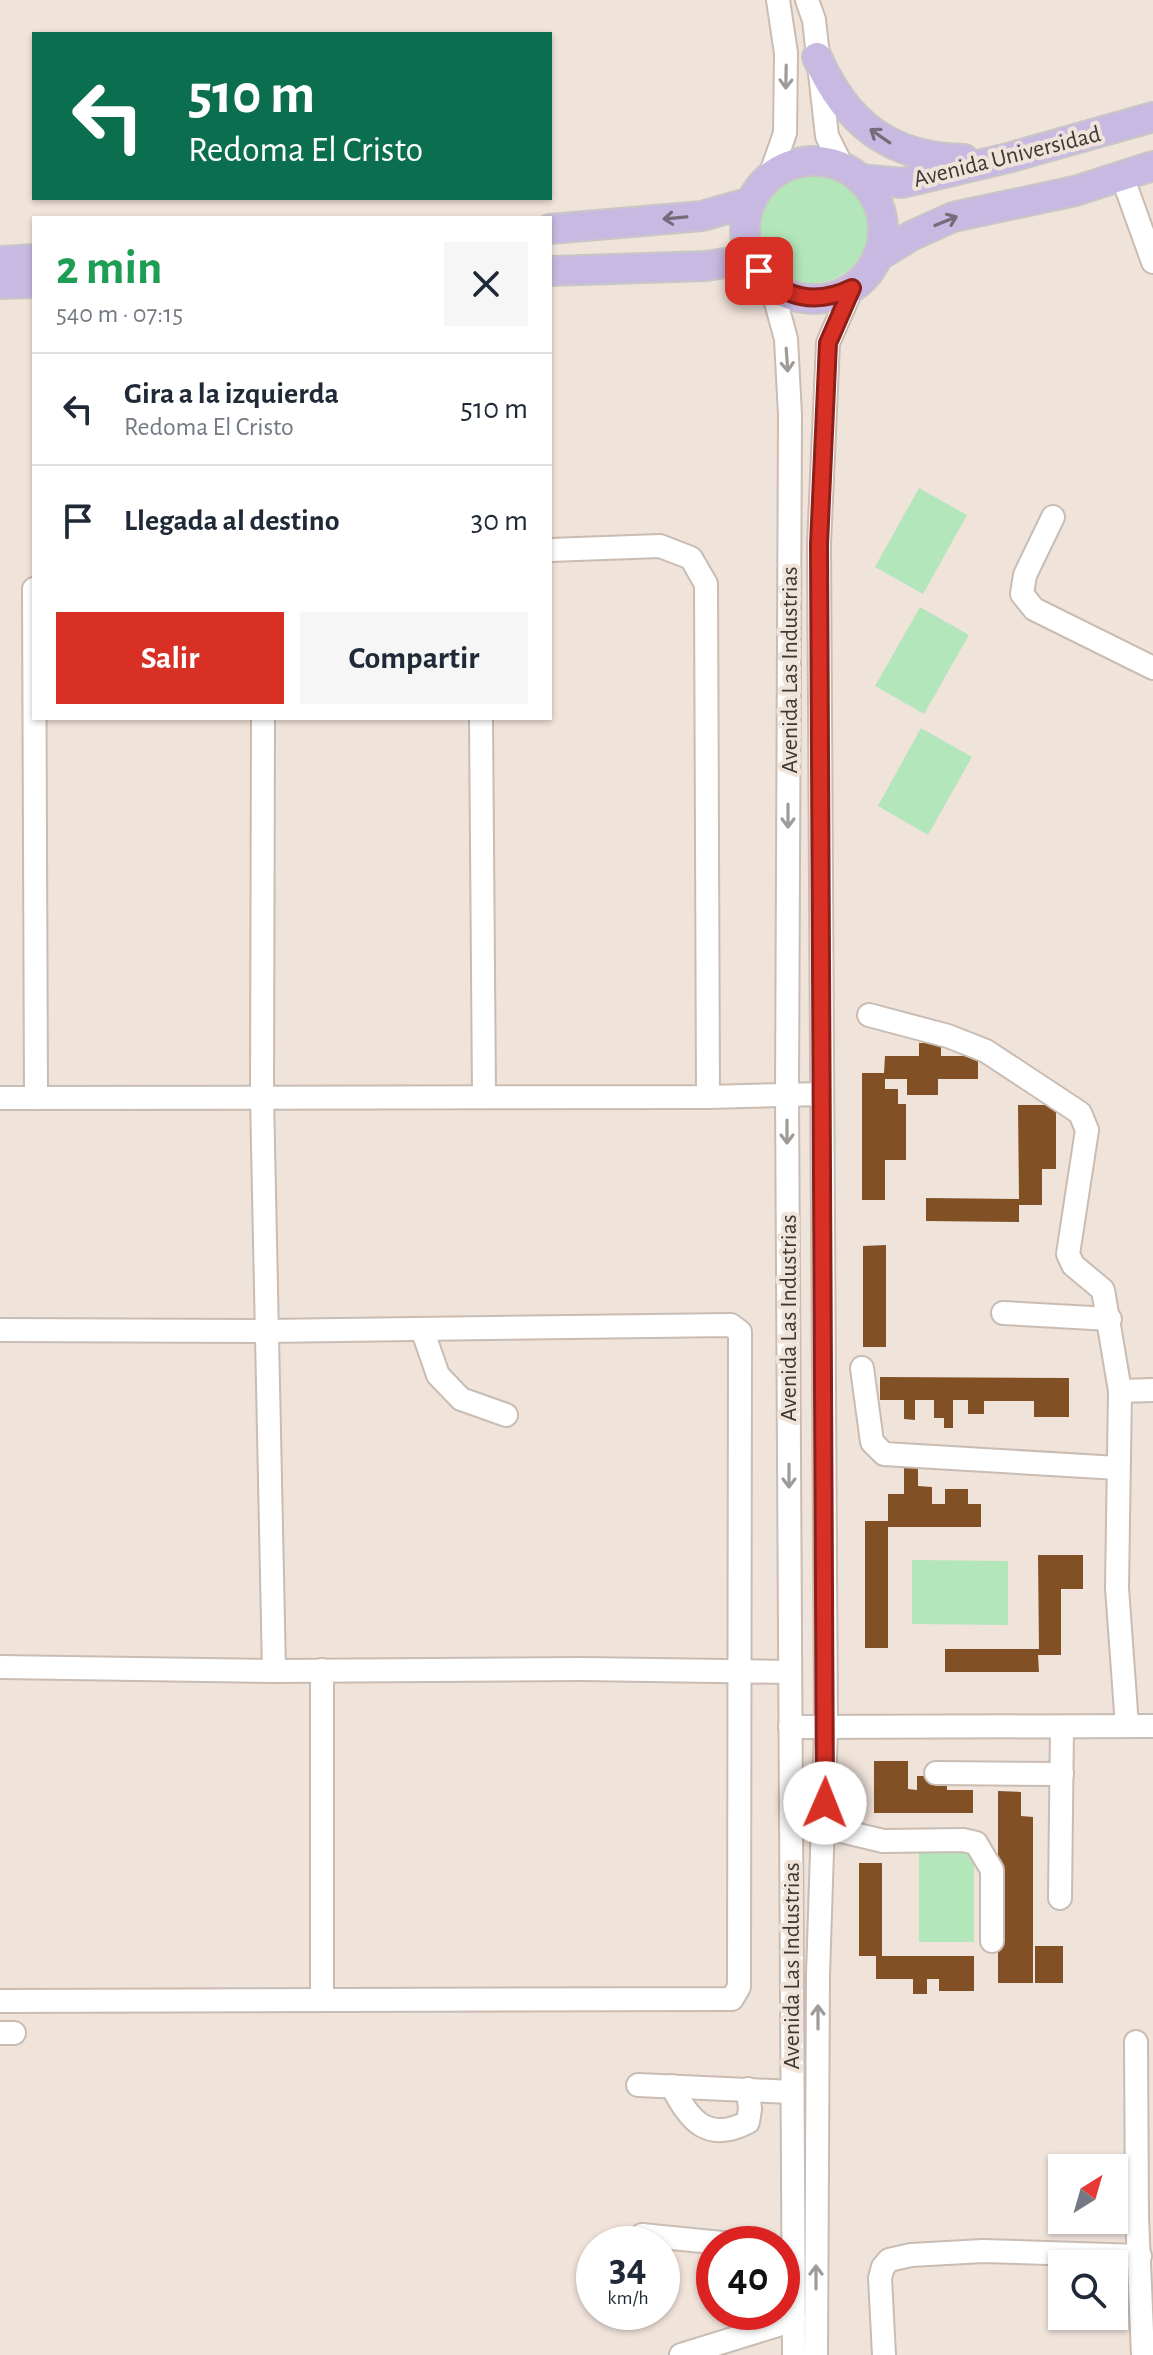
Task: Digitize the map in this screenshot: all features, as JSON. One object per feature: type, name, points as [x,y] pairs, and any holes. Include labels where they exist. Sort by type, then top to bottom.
[{"type":"main road","points":[[817,57],[827,80],[844,104],[877,135],[897,147],[937,158],[1008,158]]},
{"type":"main road","name":"Avenida Universidad","points":[[851,173],[902,183],[1008,158],[1153,117]]},
{"type":"main road","points":[[824,162],[851,173],[873,195],[881,215],[882,237],[877,257],[867,275],[836,296],[802,298],[771,284],[750,259],[745,238],[751,202],[770,176],[787,166],[824,162]]},
{"type":"main road","name":"Avenida Universidad","points":[[877,257],[911,236],[953,217],[1075,191],[1153,166]]},
{"type":"main road","points":[[552,229],[702,216],[751,202]]},
{"type":"main road","points":[[0,261],[32,259]]},
{"type":"main road","points":[[552,271],[706,266],[750,259]]},
{"type":"main road","points":[[0,284],[32,283]]},
{"type":"street","points":[[770,176],[785,133],[786,53],[778,0]]},
{"type":"street","points":[[807,0],[814,20],[827,136],[851,173]]},
{"type":"street","points":[[1122,176],[1153,262]]},
{"type":"street","name":"Avenida Las Industrias","points":[[771,284],[786,339],[790,415],[787,1094],[792,2092],[789,2226]]},
{"type":"street","name":"Avenida Las Industrias","points":[[816,2355],[818,1975],[826,1728],[819,544],[828,343],[852,288]]},
{"type":"street","points":[[1053,517],[1025,575],[1022,594],[1034,609],[1153,668]]},
{"type":"street","points":[[552,550],[660,546],[691,558],[706,584],[708,1097]]},
{"type":"street","points":[[35,720],[36,1097]]},
{"type":"street","points":[[263,720],[262,1097],[274,1671]]},
{"type":"street","points":[[481,720],[484,1095]]},
{"type":"street","points":[[869,1015],[948,1036],[986,1051],[1080,1113],[1087,1130],[1068,1254],[1073,1265],[1103,1290],[1120,1391],[1117,1588],[1127,1726]]},
{"type":"street","points":[[0,1098],[708,1097],[822,1094]]},
{"type":"street","points":[[1003,1313],[1110,1319]]},
{"type":"street","points":[[0,1330],[265,1331],[731,1325],[740,1332],[739,1987],[732,1999],[0,2001]]},
{"type":"street","points":[[422,1329],[438,1375],[461,1399],[506,1415]]},
{"type":"street","points":[[862,1368],[872,1442],[884,1454],[1118,1468]]},
{"type":"street","points":[[1120,1391],[1153,1390]]},
{"type":"street","points":[[0,1667],[790,1672]]},
{"type":"street","points":[[322,1670],[322,1999]]},
{"type":"street","points":[[790,1727],[1153,1726]]},
{"type":"street","points":[[1060,1898],[1062,1727]]},
{"type":"street","points":[[936,1773],[1062,1774]]},
{"type":"street","points":[[825,1827],[883,1841],[963,1840],[976,1843],[992,1870],[992,1941]]},
{"type":"street","points":[[1142,2054],[1137,2217],[1143,2355]]},
{"type":"street","points":[[638,2085],[792,2092]]},
{"type":"street","points":[[672,2086],[686,2114],[710,2130],[732,2130],[748,2122],[748,2089]]},
{"type":"street","points":[[884,2355],[880,2278],[889,2260],[911,2255],[983,2251],[1140,2256]]},
{"type":"street","points":[[681,2355],[754,2330]]},
{"type":"street","name":"Avenida Las Industrias","points":[[794,2330],[794,2355]]},
{"type":"green space","points":[[812,169],[834,174],[852,186],[864,204],[869,226],[864,248],[852,266],[834,278],[812,283],[790,278],[772,266],[760,248],[755,226],[760,204],[772,186],[790,174]]},
{"type":"green space","points":[[919,488],[967,515],[923,594],[875,567]]},
{"type":"green space","points":[[920,607],[969,635],[924,714],[875,686]]},
{"type":"green space","points":[[921,728],[972,757],[928,835],[878,806]]},
{"type":"green space","points":[[912,1560],[1008,1561],[1008,1625],[912,1624]]},
{"type":"green space","points":[[919,1845],[974,1845],[974,1942],[919,1942]]},
{"type":"building","points":[[919,1043],[941,1043],[941,1056],[978,1056],[978,1079],[938,1079],[938,1095],[907,1095],[907,1079],[885,1079],[885,1089],[898,1089],[898,1104],[906,1104],[906,1160],[885,1160],[885,1200],[862,1200],[862,1073],[884,1073],[885,1056],[919,1056]]},
{"type":"building","points":[[1018,1105],[1056,1105],[1056,1169],[1042,1169],[1042,1205],[1019,1205],[1019,1222],[926,1221],[926,1198],[1019,1199]]},
{"type":"building","points":[[886,1245],[886,1347],[863,1347],[863,1246]]},
{"type":"building","points":[[880,1377],[1069,1378],[1069,1417],[1034,1417],[1034,1401],[984,1401],[984,1414],[968,1414],[968,1400],[953,1400],[953,1428],[944,1428],[944,1418],[934,1418],[934,1400],[915,1400],[915,1420],[904,1419],[904,1400],[880,1400]]},
{"type":"building","points":[[904,1468],[918,1468],[918,1486],[932,1487],[932,1504],[945,1504],[945,1489],[968,1489],[968,1504],[981,1504],[981,1527],[888,1527],[888,1648],[865,1648],[865,1521],[888,1521],[888,1494],[904,1494]]},
{"type":"building","points":[[1038,1555],[1083,1555],[1083,1589],[1061,1589],[1061,1655],[1038,1655],[1039,1672],[945,1672],[945,1649],[1039,1649]]},
{"type":"building","points":[[874,1761],[908,1761],[908,1789],[917,1790],[917,1776],[947,1776],[947,1790],[973,1790],[973,1813],[874,1813]]},
{"type":"building","points":[[998,1791],[1021,1792],[1021,1816],[1033,1817],[1033,1983],[998,1983]]},
{"type":"building","points":[[859,1863],[882,1863],[882,1956],[974,1956],[974,1991],[939,1991],[939,1979],[927,1979],[927,1994],[913,1994],[913,1979],[876,1979],[876,1956],[859,1956]]},
{"type":"building","points":[[1035,1946],[1063,1946],[1063,1983],[1035,1983]]},
{"type":"route","points":[[759,271],[771,284],[802,298],[836,296],[852,288],[828,343],[819,544],[825,1803]]}]
